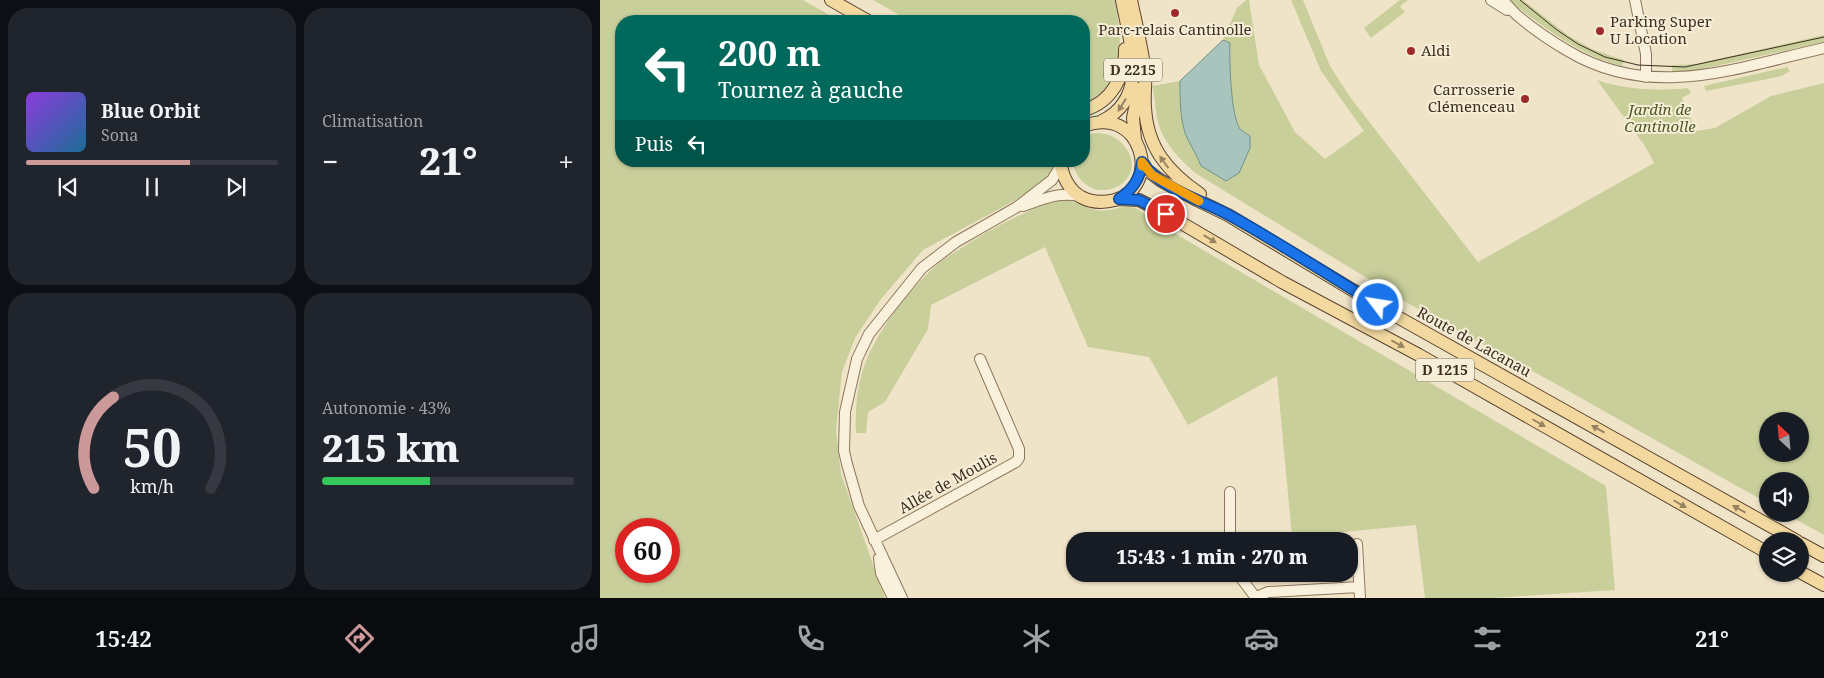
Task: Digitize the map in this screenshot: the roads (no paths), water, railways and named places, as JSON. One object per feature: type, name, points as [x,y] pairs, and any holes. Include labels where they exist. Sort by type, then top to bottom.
[{"type":"main road","points":[[831,0],[857,15]]},
{"type":"main road","name":"D 2215","points":[[1125,2],[1141,47],[1146,84],[1147,128],[1158,153],[1180,180],[1228,215]]},
{"type":"main road","name":"D 2215","points":[[1090,107],[1106,97],[1115,88],[1121,77],[1126,55],[1125,2]]},
{"type":"main road","name":"D 2215","points":[[1102,121],[1120,109],[1132,81],[1133,51],[1125,2]]},
{"type":"main road","name":"D 2215","points":[[1135,138],[1133,118],[1139,85],[1141,47]]},
{"type":"main road","points":[[1062,167],[1064,177],[1070,188],[1080,196],[1092,201],[1106,202],[1119,199],[1136,184],[1142,162],[1135,138],[1115,124],[1102,121],[1090,124]]},
{"type":"main road","name":"Route de Lacanau","points":[[1142,162],[1152,175],[1160,180],[1228,215],[1394,315],[1780,532]]},
{"type":"main road","name":"D 1215","points":[[1119,199],[1139,200],[1166,214],[1282,282],[1419,355],[1759,548]]},
{"type":"main road","name":"Route de Lacanau","points":[[1809,548],[1824,556]]},
{"type":"main road","points":[[1809,577],[1824,585]]},
{"type":"street","points":[[1491,0],[1517,15],[1558,45],[1580,58],[1615,72],[1646,77],[1669,79],[1700,76],[1824,48]]},
{"type":"street","points":[[1502,0],[1517,15]]},
{"type":"street","points":[[1634,0],[1646,54],[1646,77]]},
{"type":"street","points":[[902,598],[874,540],[854,492],[844,451],[845,412],[853,372],[862,346],[886,311],[917,274],[932,260],[956,242],[1017,207],[1052,180],[1059,167]]},
{"type":"street","points":[[1017,207],[1055,195],[1068,194],[1080,196]]},
{"type":"street","name":"Allée de Moulis","points":[[874,540],[1016,462],[1020,458],[1019,450],[980,359]]},
{"type":"street","points":[[1230,492],[1230,532]]},
{"type":"street","points":[[874,540],[881,573],[893,598]]},
{"type":"street","points":[[1358,566],[1360,598]]},
{"type":"street","points":[[1244,582],[1256,598],[1268,592],[1359,587]]},
{"type":"water","points":[[1223,40],[1230,43],[1231,88],[1234,113],[1240,129],[1250,136],[1250,148],[1239,173],[1226,181],[1201,166],[1183,127],[1180,94],[1180,81]]},
{"type":"tram line","points":[[1520,0],[1557,30],[1578,44],[1605,57],[1638,65],[1685,67],[1824,37]]},
{"type":"place","name":"Parc-relais Cantinolle","points":[[1175,13]]},
{"type":"place","name":"Parking Super U Location","points":[[1600,31]]},
{"type":"place","name":"Aldi","points":[[1411,51]]},
{"type":"place","name":"Carrosserie Clémenceau","points":[[1525,99]]},
{"type":"park label","name":"Jardin de Cantinolle","points":[[1660,118]]}]
